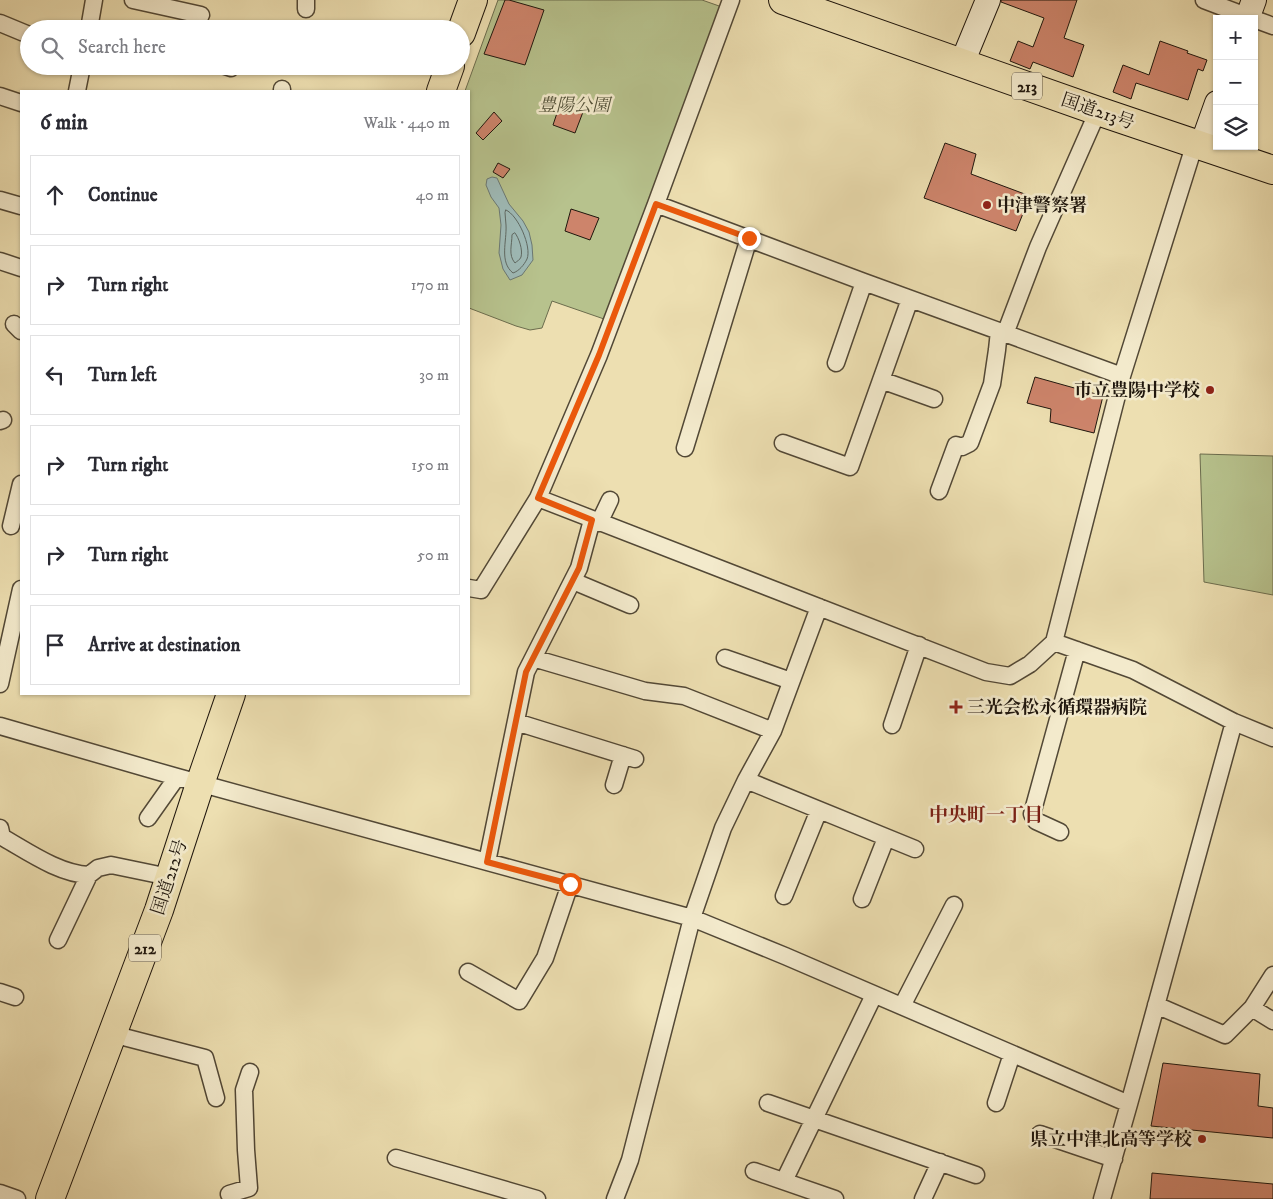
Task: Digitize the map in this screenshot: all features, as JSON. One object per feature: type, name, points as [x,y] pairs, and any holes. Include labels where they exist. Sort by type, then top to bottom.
[{"type":"highway","points":[[466,20],[473,0]]},
{"type":"highway","name":"国道213号","points":[[783,0],[1098,112],[1273,170]]},
{"type":"highway","points":[[441,90],[447,75]]},
{"type":"highway","name":"国道212号","points":[[50,1199],[159,910],[169,878],[189,780],[231,695]]},
{"type":"street","points":[[91,20],[94,0]]},
{"type":"street","points":[[133,0],[201,15]]},
{"type":"street","points":[[470,588],[481,590],[538,498],[599,355],[731,0]]},
{"type":"street","points":[[962,63],[988,0]]},
{"type":"street","points":[[1204,0],[1251,15]]},
{"type":"street","points":[[1258,18],[1273,26]]},
{"type":"street","points":[[0,23],[20,31]]},
{"type":"street","points":[[77,90],[80,75]]},
{"type":"street","points":[[0,96],[20,103]]},
{"type":"street","points":[[538,498],[986,672],[1010,676],[1030,664],[1054,642],[1122,376],[1198,144],[1216,105]]},
{"type":"street","points":[[939,492],[956,445],[962,447],[970,443],[992,384],[1002,332],[1098,112]]},
{"type":"street","points":[[0,200],[20,206]]},
{"type":"street","points":[[656,204],[1122,376]]},
{"type":"street","points":[[685,448],[749,238]]},
{"type":"street","points":[[0,261],[20,268]]},
{"type":"street","points":[[836,363],[864,282]]},
{"type":"street","points":[[783,443],[850,467],[910,299]]},
{"type":"street","points":[[881,380],[934,399]]},
{"type":"street","points":[[11,525],[20,488]]},
{"type":"street","points":[[487,862],[526,672],[579,568],[596,521],[610,500]]},
{"type":"street","points":[[572,581],[630,605]]},
{"type":"street","points":[[0,684],[20,594]]},
{"type":"street","points":[[615,1199],[630,1160],[692,918],[723,828],[746,780],[773,731],[819,607]]},
{"type":"street","points":[[1054,642],[1132,670],[1234,722],[1273,738]]},
{"type":"street","points":[[892,725],[919,645]]},
{"type":"street","points":[[1060,832],[1036,821],[1032,814],[1077,650]]},
{"type":"street","points":[[533,658],[645,691],[684,696],[773,731]]},
{"type":"street","points":[[725,658],[791,682]]},
{"type":"street","points":[[516,722],[629,757],[614,785]]},
{"type":"street","points":[[1102,1199],[1234,722]]},
{"type":"street","points":[[0,726],[189,780],[692,918],[1129,1104]]},
{"type":"street","points":[[148,818],[189,780]]},
{"type":"street","points":[[746,780],[915,849]]},
{"type":"street","points":[[784,896],[819,810]]},
{"type":"street","points":[[0,828],[2,836],[48,863],[79,874],[89,875]]},
{"type":"street","points":[[862,899],[886,838]]},
{"type":"street","points":[[58,940],[89,875],[98,868],[111,865],[169,878]]},
{"type":"street","points":[[468,972],[519,1000],[545,958],[570,884]]},
{"type":"street","points":[[902,1006],[954,905]]},
{"type":"street","points":[[1156,1005],[1225,1035],[1252,1008],[1273,975]]},
{"type":"street","points":[[784,1181],[874,994]]},
{"type":"street","points":[[1252,1008],[1273,1021]]},
{"type":"street","points":[[112,1034],[205,1058],[216,1098]]},
{"type":"street","points":[[996,1103],[1012,1054]]},
{"type":"street","points":[[229,1192],[250,1188],[246,1150],[244,1090],[250,1072]]},
{"type":"street","points":[[768,1103],[976,1175]]},
{"type":"street","points":[[1040,1134],[1114,1159]]},
{"type":"street","points":[[396,1158],[537,1199]]},
{"type":"street","points":[[923,1199],[940,1162]]},
{"type":"street","points":[[754,1171],[835,1199]]},
{"type":"street","points":[[0,1194],[17,1199]]},
{"type":"green space","name":"豊陽公園","points":[[498,0],[702,0],[722,7],[604,319],[552,301],[542,328],[530,330],[470,308],[470,90],[465,90]]},
{"type":"green space","points":[[1200,454],[1273,456],[1273,595],[1204,582]]},
{"type":"water","points":[[497,178],[509,204],[523,221],[529,232],[532,245],[533,260],[522,275],[510,280],[503,269],[499,253],[501,225],[499,208],[491,197],[486,185],[487,179]]},
{"type":"building","points":[[505,0],[544,10],[525,65],[484,54]]},
{"type":"building","points":[[1001,0],[1077,0],[1064,38],[1084,45],[1073,77],[1033,62],[1030,69],[1010,61],[1018,41],[1033,47],[1044,18],[1001,2]]},
{"type":"building","points":[[1160,41],[1207,60],[1203,71],[1198,69],[1188,100],[1136,83],[1131,99],[1113,92],[1123,65],[1149,75]]},
{"type":"building","points":[[560,104],[583,112],[575,133],[553,125]]},
{"type":"building","points":[[494,112],[502,121],[483,140],[476,133]]},
{"type":"building","points":[[945,143],[976,154],[971,174],[1030,196],[1016,231],[924,198]]},
{"type":"building","points":[[498,163],[510,169],[503,178],[493,172]]},
{"type":"building","points":[[571,209],[599,218],[590,240],[565,231]]},
{"type":"building","points":[[1035,377],[1103,396],[1094,433],[1050,422],[1051,409],[1027,403]]},
{"type":"building","points":[[1163,1063],[1260,1074],[1258,1106],[1273,1108],[1273,1138],[1151,1126]]},
{"type":"building","points":[[1152,1173],[1273,1184],[1273,1199],[1150,1199]]},
{"type":"place","name":"中津警察署","points":[[987,205]]},
{"type":"place","name":"市立豊陽中学校","points":[[1210,390]]},
{"type":"place","name":"三光会松永循環器病院","points":[[956,707]]},
{"type":"place","name":"県立中津北高等学校","points":[[1202,1139]]},
{"type":"district","name":"中央町一丁目","points":[[986,814]]},
{"type":"route","points":[[570,884],[487,862],[526,672],[579,568],[592,520],[538,498],[599,355],[656,204],[749,238]]}]
